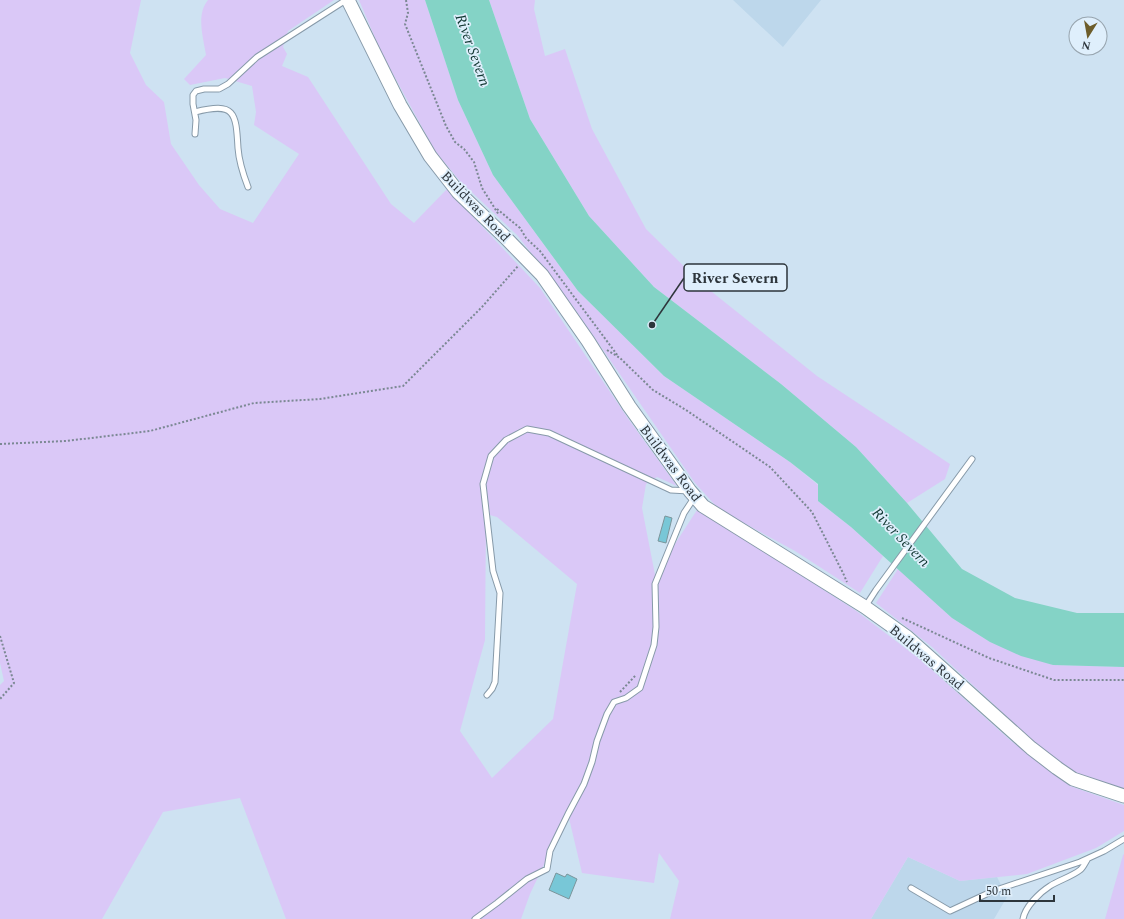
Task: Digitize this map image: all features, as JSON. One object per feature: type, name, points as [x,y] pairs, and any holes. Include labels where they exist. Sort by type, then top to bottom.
[{"type":"street","name":"Buildwas Road","points":[[347,0],[400,105],[430,156],[458,192],[542,275],[588,341],[629,406],[692,494],[703,506],[866,607],[907,636],[1031,748],[1056,768],[1073,779],[1124,796]]},
{"type":"lane","points":[[195,134],[196,120],[194,95],[196,92],[204,89],[219,88],[228,84],[257,57],[347,0]]},
{"type":"lane","points":[[195,112],[218,108],[228,111],[234,116],[238,133],[240,162],[248,187]]},
{"type":"lane","points":[[475,919],[526,879],[547,869],[550,851],[584,784],[607,714],[614,702],[626,698],[640,688],[654,645],[656,627],[655,584],[692,494],[671,490],[549,432],[527,429],[506,440],[491,456],[483,484],[494,571],[500,593],[495,682],[487,696]]},
{"type":"lane","points":[[866,607],[876,590],[972,459]]},
{"type":"lane","points":[[910,888],[950,911],[993,891],[1088,859],[1124,838]]},
{"type":"lane","points":[[1023,919],[1024,914],[1033,901],[1049,887],[1081,870],[1088,859]]},
{"type":"path","points":[[406,0],[408,13],[405,24],[446,126],[455,142],[464,149],[474,162],[482,188],[503,221]]},
{"type":"path","points":[[0,444],[66,441],[150,431],[254,403],[320,399],[403,386],[482,306],[524,258]]},
{"type":"path","points":[[588,341],[596,342],[620,358],[653,390],[686,410],[770,467],[812,512],[843,573],[848,587],[844,594]]},
{"type":"path","points":[[883,620],[890,612],[938,636],[988,658],[1054,680],[1124,680]]},
{"type":"path","points":[[0,636],[14,683],[0,699]]},
{"type":"path","points":[[618,695],[637,674]]},
{"type":"shaded area","points":[[0,0],[141,0],[130,53],[146,85],[164,102],[171,144],[199,185],[220,209],[253,223],[299,154],[254,125],[256,112],[252,86],[225,78],[190,85],[184,79],[206,55],[201,26],[204,6],[208,0],[334,0],[288,31],[283,47],[287,54],[282,66],[308,77],[391,204],[414,223],[447,189],[540,288],[629,420],[677,486],[657,477],[646,484],[642,508],[657,585],[671,550],[697,510],[855,610],[921,660],[1011,741],[1070,786],[1124,805],[1124,831],[1096,848],[1027,874],[960,881],[908,857],[871,919],[670,919],[679,881],[659,853],[654,883],[582,873],[568,814],[530,894],[521,919],[286,919],[240,798],[163,812],[102,919],[0,919],[0,685],[4,681],[0,663]],"holes":[[[486,514],[497,517],[577,584],[553,719],[492,778],[460,731],[485,640]]]},
{"type":"shaded area","points":[[359,0],[425,0],[458,100],[493,175],[578,291],[664,376],[790,462],[818,485],[818,501],[851,527],[883,556],[860,593],[795,551],[731,516],[715,505],[695,483],[572,305],[517,235],[460,181],[435,151],[381,52]]},
{"type":"shaded area","points":[[489,0],[535,0],[534,9],[545,56],[565,49],[592,129],[646,229],[702,284],[817,376],[950,464],[945,479],[907,503],[856,447],[781,384],[654,287],[589,216],[530,119]]},
{"type":"shaded area","points":[[733,0],[821,0],[783,47]]},
{"type":"shaded area","points":[[898,569],[952,618],[990,642],[1053,665],[1124,667],[1124,790],[1117,789],[1074,772],[1046,753],[932,647],[876,603]]},
{"type":"shaded area","points":[[1124,854],[1124,919],[1105,919],[1123,855]]},
{"type":"shaded area","points":[[908,857],[960,881],[997,877],[1007,897],[994,919],[871,919]]},
{"type":"water","points":[[425,0],[489,0],[530,119],[589,216],[654,287],[781,384],[856,447],[907,503],[962,569],[1015,598],[1077,613],[1124,613],[1124,667],[1053,665],[1021,656],[990,642],[952,618],[851,527],[818,501],[818,484],[790,462],[664,376],[578,291],[493,175],[458,100]]},
{"type":"building","points":[[665,516],[672,518],[666,543],[658,541]]},
{"type":"building","points":[[556,873],[565,877],[567,874],[577,879],[569,899],[549,890]]},
{"type":"place","name":"River Severn","points":[[652,325]]}]
